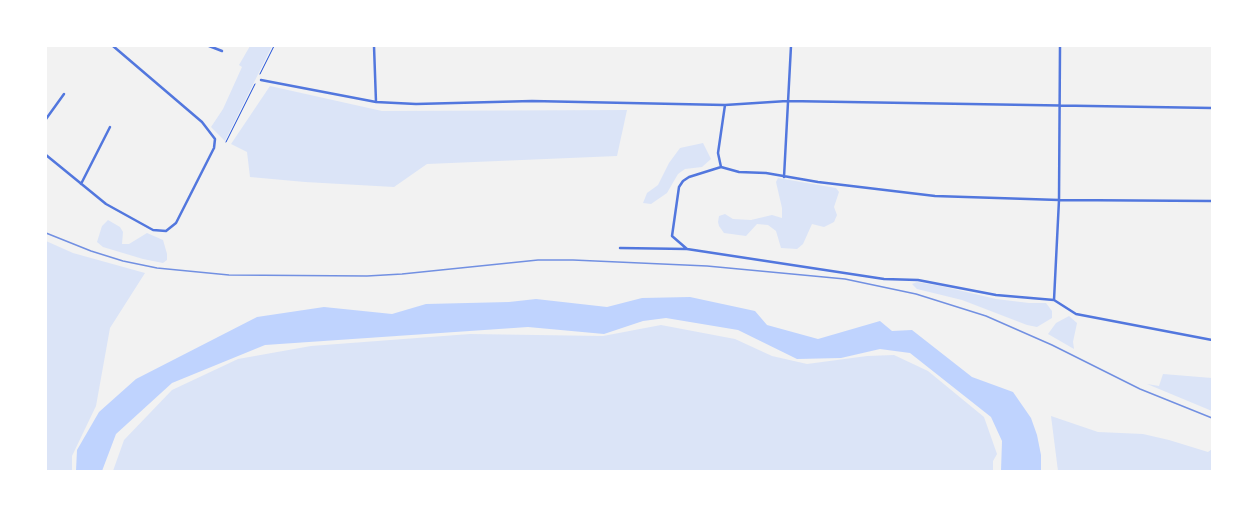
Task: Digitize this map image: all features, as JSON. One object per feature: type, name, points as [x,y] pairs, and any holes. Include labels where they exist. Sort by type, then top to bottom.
[{"type":"street","points":[[46,155],[106,204],[153,230],[166,231],[176,223],[214,148],[215,139],[202,122],[113,46]]},
{"type":"street","points":[[209,46],[222,52]]},
{"type":"street","points":[[374,46],[376,102]]},
{"type":"street","points":[[784,177],[791,46]]},
{"type":"street","points":[[1054,300],[1059,200],[1061,104],[1060,46]]},
{"type":"street","points":[[261,80],[376,102],[416,104],[532,100],[725,105],[787,101],[1061,104],[1212,108]]},
{"type":"street","points":[[46,118],[64,94]]},
{"type":"street","points":[[721,167],[718,153],[725,105]]},
{"type":"street","points":[[81,184],[110,127]]},
{"type":"street","points":[[687,250],[672,236],[679,187],[683,181],[690,176],[721,167],[739,172],[766,173],[784,177],[935,196],[1059,200],[1212,201]]},
{"type":"street","points":[[620,248],[687,250],[884,280],[918,280],[996,295],[1054,300],[1076,314],[1212,340]]},
{"type":"path","points":[[260,74],[274,46]]},
{"type":"path","points":[[226,142],[256,84]]},
{"type":"shaded area","points":[[250,46],[272,46],[225,141],[211,127],[223,109],[242,67],[239,65]]},
{"type":"shaded area","points":[[270,86],[382,111],[627,110],[617,156],[427,164],[394,187],[305,182],[250,177],[247,152],[231,144]]},
{"type":"shaded area","points":[[703,143],[711,159],[702,167],[685,169],[678,174],[667,193],[651,204],[643,203],[647,193],[658,185],[669,163],[680,148]]},
{"type":"shaded area","points":[[778,178],[836,188],[839,192],[834,207],[837,215],[834,222],[824,227],[812,224],[803,244],[797,249],[781,248],[776,231],[768,225],[757,224],[746,236],[724,233],[718,222],[719,216],[725,214],[733,219],[751,220],[772,215],[782,218],[782,208],[776,182]]},
{"type":"shaded area","points":[[108,220],[120,227],[123,232],[122,244],[129,244],[147,233],[163,240],[167,260],[163,263],[143,259],[103,247],[97,242],[102,226]]},
{"type":"shaded area","points":[[46,241],[73,253],[145,273],[110,328],[96,406],[72,456],[72,471],[46,471]]},
{"type":"shaded area","points":[[917,282],[996,299],[1029,303],[1046,303],[1052,311],[1052,318],[1037,327],[1027,325],[962,300],[917,289],[912,284]]},
{"type":"shaded area","points":[[1069,316],[1077,323],[1073,342],[1074,349],[1048,334],[1056,323]]},
{"type":"shaded area","points":[[661,325],[735,339],[772,356],[807,364],[867,356],[894,355],[928,371],[984,417],[997,454],[993,461],[993,471],[113,471],[124,440],[172,390],[238,359],[311,346],[470,334],[603,336]]},
{"type":"shaded area","points":[[1163,374],[1212,378],[1212,411],[1147,384],[1159,386]]},
{"type":"shaded area","points":[[1051,416],[1098,432],[1143,434],[1208,452],[1212,449],[1212,471],[1058,471]]},
{"type":"water","points":[[690,297],[755,311],[767,325],[818,339],[880,321],[892,331],[912,330],[972,377],[1013,392],[1031,418],[1037,435],[1041,455],[1041,471],[1001,471],[1002,441],[991,417],[910,353],[880,349],[841,358],[797,359],[738,330],[666,318],[643,321],[604,334],[528,327],[265,345],[172,383],[116,434],[102,471],[76,471],[77,450],[99,412],[136,379],[257,317],[324,307],[392,314],[426,304],[509,302],[536,299],[607,307],[642,298]]},
{"type":"railway","points":[[46,233],[91,251],[123,261],[157,268],[229,275],[367,276],[402,274],[538,260],[573,260],[707,266],[845,279],[916,294],[986,316],[1052,345],[1140,389],[1212,418]]}]
